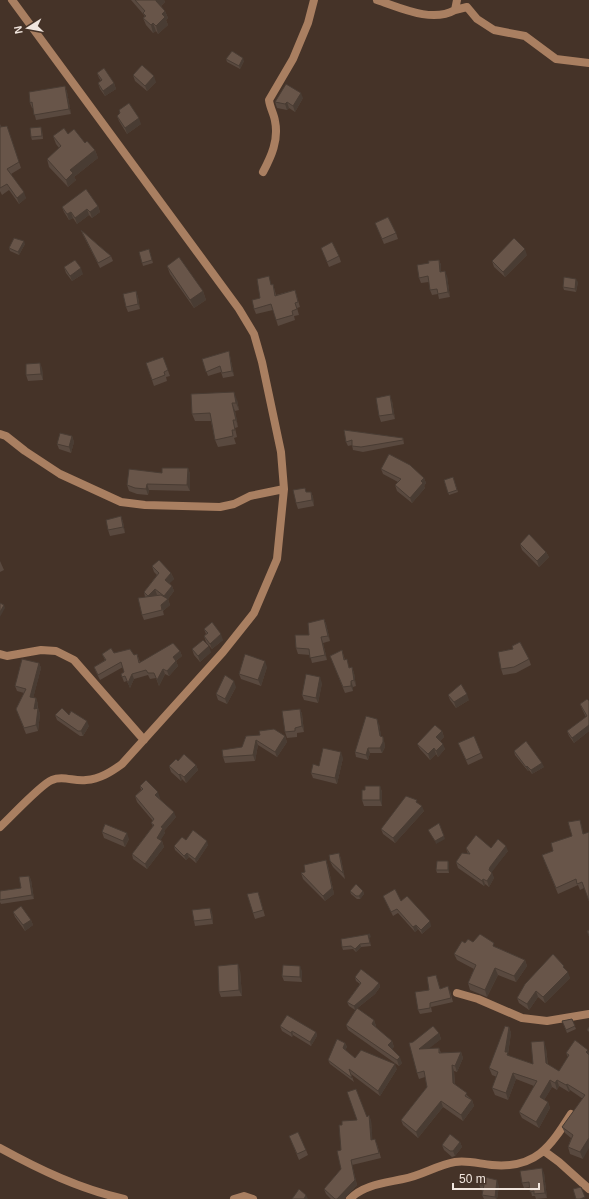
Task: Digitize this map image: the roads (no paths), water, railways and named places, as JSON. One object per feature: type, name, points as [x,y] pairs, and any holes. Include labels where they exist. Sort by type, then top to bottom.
[{"type":"street","points":[[0,827],[43,785],[52,780],[60,778],[85,780],[107,775],[122,764],[254,613],[277,559],[284,489],[278,438],[262,362],[254,334],[239,309],[12,0]]},
{"type":"street","points":[[263,172],[272,154],[276,136],[275,122],[269,100],[293,59],[308,23],[314,0]]},
{"type":"street","points":[[377,0],[421,14],[435,16],[446,15],[455,10],[467,7],[477,19],[494,30],[525,36],[556,59],[589,63]]},
{"type":"street","points":[[455,10],[457,0]]},
{"type":"street","points":[[0,434],[6,436],[25,451],[60,474],[121,502],[145,505],[220,508],[250,496],[284,489]]},
{"type":"street","points":[[0,654],[7,656],[41,650],[56,651],[74,660],[144,740]]},
{"type":"street","points":[[457,993],[478,999],[522,1018],[547,1021],[589,1014]]},
{"type":"street","points":[[350,1199],[355,1194],[365,1189],[406,1179],[444,1164],[457,1161],[500,1166],[516,1163],[540,1155],[552,1144],[571,1114]]},
{"type":"street","points":[[0,1148],[36,1168],[99,1193],[124,1199]]},
{"type":"street","points":[[544,1151],[560,1162],[589,1190]]},
{"type":"street","points":[[234,1199],[244,1196],[253,1199]]}]
